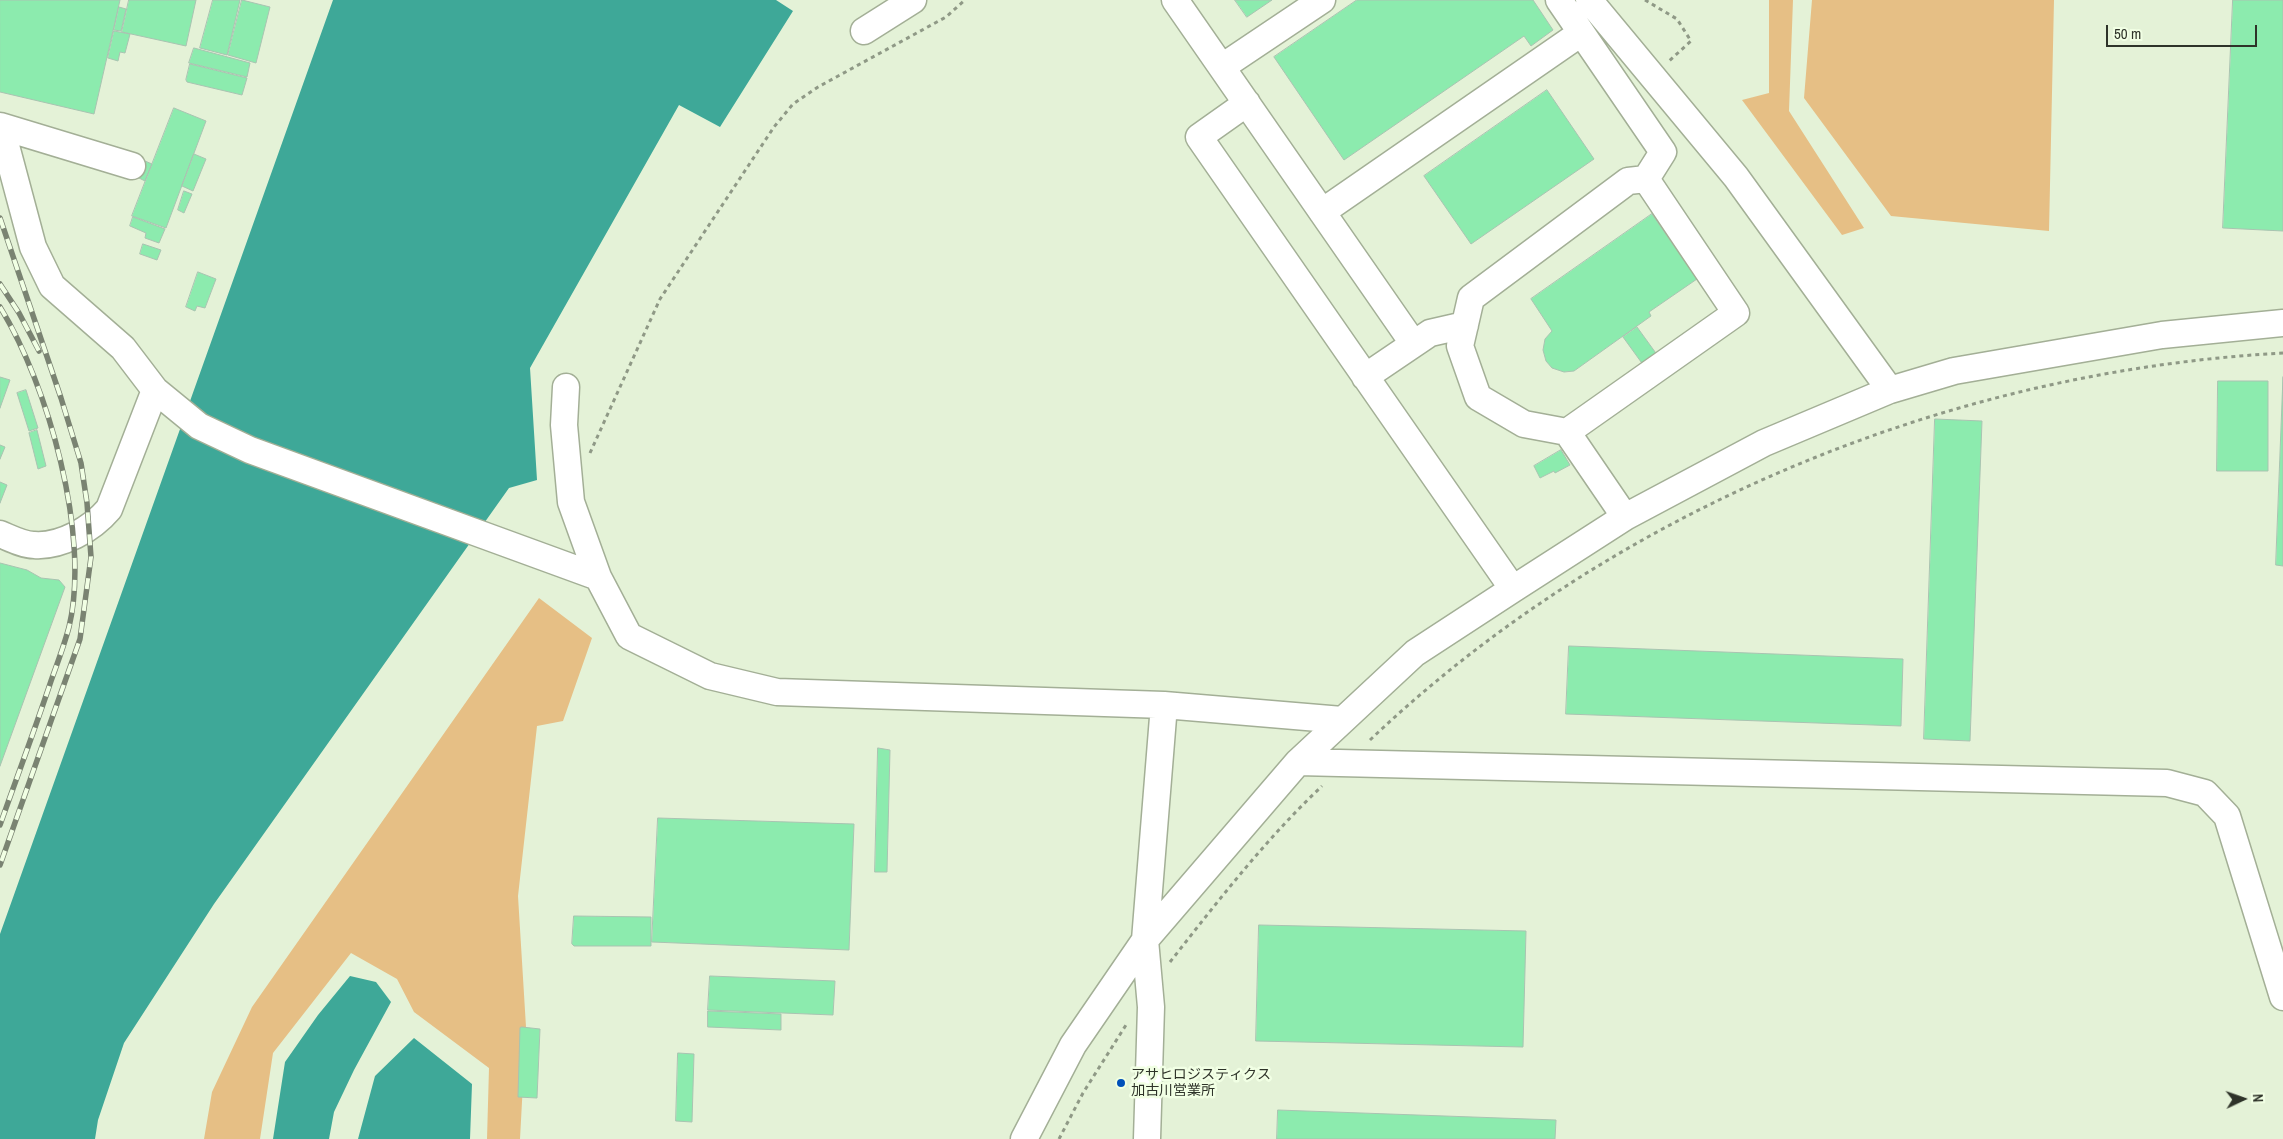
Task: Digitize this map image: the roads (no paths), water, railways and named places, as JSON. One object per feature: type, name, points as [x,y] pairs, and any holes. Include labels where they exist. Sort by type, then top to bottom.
[{"type":"street","points":[[864,31],[913,0]]},
{"type":"street","points":[[1175,0],[1413,343]]},
{"type":"street","points":[[1222,67],[1322,0]]},
{"type":"street","points":[[1559,0],[1663,152],[1646,179]]},
{"type":"street","points":[[1590,0],[1736,177],[1890,390]]},
{"type":"street","points":[[1322,212],[1581,33]]},
{"type":"street","points":[[1247,103],[1199,136],[1513,589]]},
{"type":"street","points":[[1,126],[132,166]]},
{"type":"street","points":[[1,126],[33,247],[52,286],[124,348],[155,390],[199,426],[250,450],[598,577]]},
{"type":"street","points":[[1646,179],[1736,313],[1568,432],[1524,424],[1478,397],[1460,346],[1471,298],[1628,181],[1646,179]]},
{"type":"street","points":[[1024,1139],[1073,1045],[1145,940],[1298,762],[1415,653],[1513,589],[1625,517],[1764,443],[1890,390],[1954,371],[2162,335],[2283,323]]},
{"type":"street","points":[[1365,377],[1430,333],[1465,325]]},
{"type":"street","points":[[566,387],[564,425],[571,502],[598,577],[630,636],[710,676],[777,692],[1164,705],[1342,720]]},
{"type":"street","points":[[0,534],[33,546],[49,544],[82,533],[100,520],[109,509],[155,390]]},
{"type":"street","points":[[1568,432],[1625,517]]},
{"type":"street","points":[[1147,1139],[1151,1007],[1145,940],[1164,705]]},
{"type":"street","points":[[1298,762],[2167,783],[2205,793],[2227,816],[2283,997]]},
{"type":"water","points":[[333,0],[776,0],[793,11],[720,127],[679,105],[530,368],[537,480],[509,488],[214,904],[124,1043],[98,1120],[95,1139],[0,1139],[0,934]]},
{"type":"water","points":[[350,976],[376,982],[391,1002],[354,1070],[334,1112],[329,1139],[273,1139],[285,1062],[318,1015]]},
{"type":"water","points":[[414,1038],[472,1084],[470,1139],[358,1139],[375,1076]]},
{"type":"railway","points":[[0,218],[81,463],[87,503],[91,557],[80,639],[0,865]]},
{"type":"railway","points":[[0,284],[19,313],[39,351]]},
{"type":"railway","points":[[0,307],[18,339],[49,419],[61,462],[74,550],[74,590],[69,627],[0,825]]},
{"type":"place","name":"アサヒロジスティクス 加古川営業所","points":[[1121,1083]]}]
